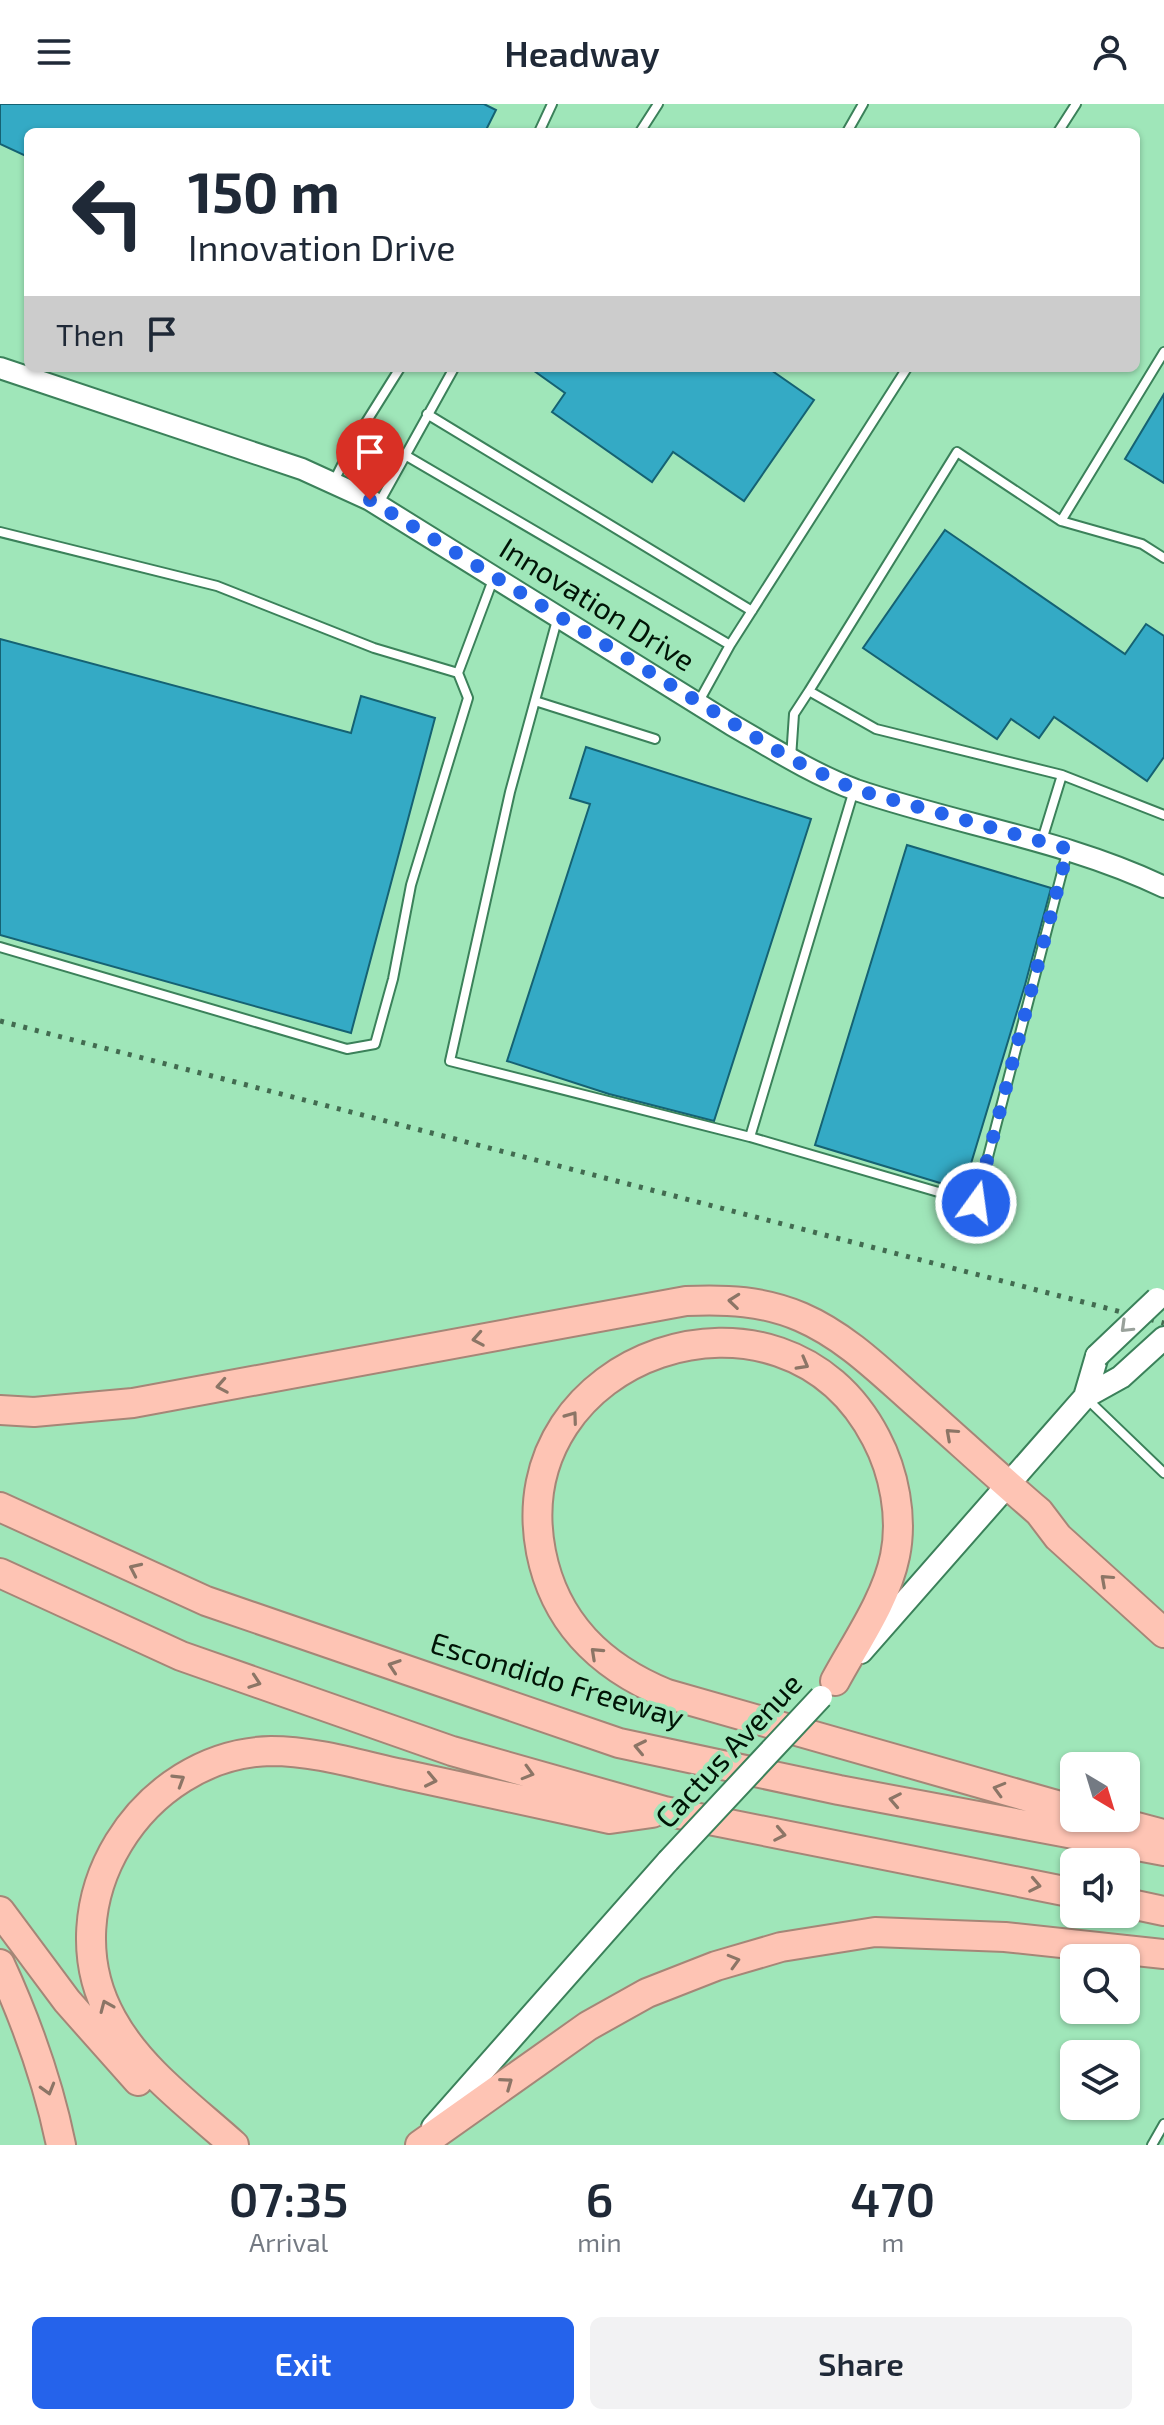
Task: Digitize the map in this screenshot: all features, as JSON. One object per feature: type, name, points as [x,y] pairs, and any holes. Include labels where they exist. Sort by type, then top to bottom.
[{"type":"highway","points":[[0,1410],[34,1412],[133,1403],[686,1301],[731,1299],[800,1317],[836,1335],[1039,1512],[1058,1537],[1164,1633]]},
{"type":"highway","points":[[828,1689],[874,1609],[896,1555],[894,1483],[884,1452],[847,1396],[819,1373],[780,1351],[750,1343],[721,1341],[667,1348],[639,1358],[608,1379],[581,1405],[551,1454],[544,1478],[538,1524],[541,1550],[553,1592],[572,1627],[593,1651],[615,1670],[667,1694],[1060,1806]]},
{"type":"highway","name":"Escondido Freeway","points":[[0,1507],[206,1601],[619,1743],[839,1790],[1164,1851]]},
{"type":"highway","points":[[0,1573],[181,1656],[452,1751],[664,1811],[1060,1890]]},
{"type":"highway","points":[[234,2145],[143,2061],[123,2037],[104,2004],[95,1969],[92,1928],[100,1879],[120,1837],[162,1791],[181,1777],[222,1759],[270,1751],[323,1757],[610,1819],[664,1811]]},
{"type":"highway","points":[[1140,1828],[1164,1834]]},
{"type":"highway","points":[[1140,1906],[1164,1911]]},
{"type":"highway","points":[[0,1911],[109,2052],[178,2119],[212,2145]]},
{"type":"highway","points":[[418,2145],[588,2026],[647,1993],[716,1966],[781,1947],[875,1932],[1005,1937],[1164,1954]]},
{"type":"highway","points":[[0,1964],[24,2017],[46,2081],[61,2145]]},
{"type":"main road","name":"Cactus Avenue","points":[[1085,1397],[1097,1356],[1164,1293]]},
{"type":"main road","name":"Cactus Avenue","points":[[418,2145],[668,1861],[828,1689],[1085,1397],[1121,1377],[1164,1338]]},
{"type":"street","name":"Innovation Drive","points":[[0,368],[302,469],[378,505],[791,759],[854,789],[1042,840],[1117,865],[1164,887]]},
{"type":"lane","points":[[541,128],[552,104]]},
{"type":"lane","points":[[643,128],[658,104]]},
{"type":"lane","points":[[849,128],[863,104]]},
{"type":"lane","points":[[1061,128],[1076,104]]},
{"type":"lane","points":[[1061,521],[1164,352]]},
{"type":"lane","points":[[333,483],[353,443],[397,372]]},
{"type":"lane","points":[[378,505],[452,372]]},
{"type":"lane","points":[[698,703],[730,645],[904,372]]},
{"type":"lane","points":[[427,414],[752,611]]},
{"type":"lane","points":[[791,759],[794,714],[957,452],[1061,521],[1142,544],[1164,558]]},
{"type":"lane","points":[[405,455],[730,645]]},
{"type":"lane","points":[[0,532],[217,586],[374,648],[458,673]]},
{"type":"lane","points":[[0,947],[347,1049],[375,1044],[393,979],[411,885],[468,698],[458,673],[494,576]]},
{"type":"lane","points":[[558,616],[510,792],[450,1061],[750,1137],[976,1203],[1068,849]]},
{"type":"lane","points":[[809,691],[876,729],[1062,775],[1164,815]]},
{"type":"lane","points":[[535,701],[655,739]]},
{"type":"lane","points":[[1042,840],[1062,775]]},
{"type":"lane","points":[[750,1137],[854,789]]},
{"type":"lane","points":[[1085,1397],[1164,1473]]},
{"type":"lane","points":[[1152,2145],[1164,2124]]},
{"type":"building","points":[[0,104],[484,104],[496,110],[487,128],[24,128],[24,155],[0,144]]},
{"type":"building","points":[[536,372],[774,372],[814,400],[744,501],[673,452],[652,482],[552,412],[565,393]]},
{"type":"building","points":[[1164,394],[1164,483],[1125,459]]},
{"type":"building","points":[[945,530],[1125,654],[1146,624],[1164,636],[1164,757],[1147,781],[1054,717],[1039,738],[1011,719],[997,739],[863,648]]},
{"type":"building","points":[[0,639],[351,733],[361,696],[435,718],[351,1033],[0,935]]},
{"type":"building","points":[[586,747],[811,819],[714,1121],[609,1094],[507,1061],[590,804],[570,798]]},
{"type":"building","points":[[907,845],[1051,888],[963,1190],[815,1145]]},
{"type":"railway","points":[[0,1021],[1164,1323]]},
{"type":"route","points":[[370,500],[791,759],[854,789],[1068,849],[976,1203]]}]
